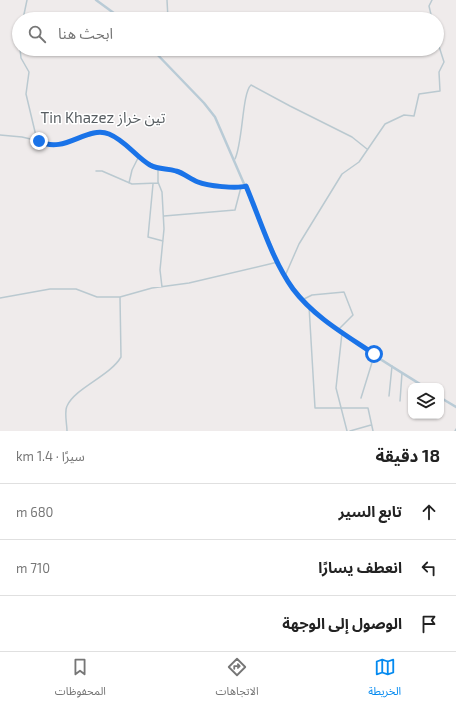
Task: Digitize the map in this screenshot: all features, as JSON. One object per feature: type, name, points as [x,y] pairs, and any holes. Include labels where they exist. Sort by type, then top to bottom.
[{"type":"main road","points":[[96,0],[112,12]]},
{"type":"main road","points":[[159,56],[208,107],[219,125],[235,159],[278,262],[285,276],[303,300],[342,333],[418,383]]},
{"type":"main road","points":[[444,400],[456,408]]},
{"type":"street","points":[[24,12],[27,0]]},
{"type":"street","points":[[167,0],[168,12]]},
{"type":"street","points":[[430,12],[428,6],[432,0]]},
{"type":"street","points":[[21,56],[29,72],[26,94],[39,141]]},
{"type":"street","points":[[285,276],[299,244],[343,172],[359,162],[385,124],[404,115],[414,116],[419,94],[440,91],[439,72],[444,62],[442,56]]},
{"type":"street","points":[[235,159],[242,136],[246,94],[249,86],[252,85],[284,104],[352,136],[367,150]]},
{"type":"street","points":[[0,135],[22,137],[58,145],[103,132],[119,139],[147,163],[158,169],[175,170],[201,183],[241,188],[246,186]]},
{"type":"street","points":[[129,183],[132,170],[139,156]]},
{"type":"street","points":[[158,169],[158,183],[162,192],[164,216],[164,241],[160,270],[162,286]]},
{"type":"street","points":[[96,171],[102,171],[129,183],[158,183]]},
{"type":"street","points":[[153,184],[148,237],[164,241]]},
{"type":"street","points":[[164,216],[235,210],[241,188]]},
{"type":"street","points":[[0,298],[50,289],[76,289],[99,298],[120,297],[162,286],[189,283],[278,262]]},
{"type":"street","points":[[303,300],[312,294],[344,292],[353,315],[338,330]]},
{"type":"street","points":[[67,431],[67,406],[79,393],[105,374],[121,357],[120,297]]},
{"type":"street","points":[[309,306],[315,408],[368,408],[374,431]]},
{"type":"street","points":[[342,333],[336,384],[347,431]]},
{"type":"street","points":[[361,398],[374,354]]},
{"type":"street","points":[[389,396],[392,366]]},
{"type":"street","points":[[400,401],[402,372]]},
{"type":"street","points":[[350,431],[372,425]]},
{"type":"district","name":"Tin Khazez تين خراز","points":[[103,118]]},
{"type":"route","points":[[39,141],[55,146],[103,132],[125,143],[147,163],[158,169],[175,170],[198,182],[206,184],[240,188],[246,186],[286,279],[307,304],[329,324],[374,354]]}]
